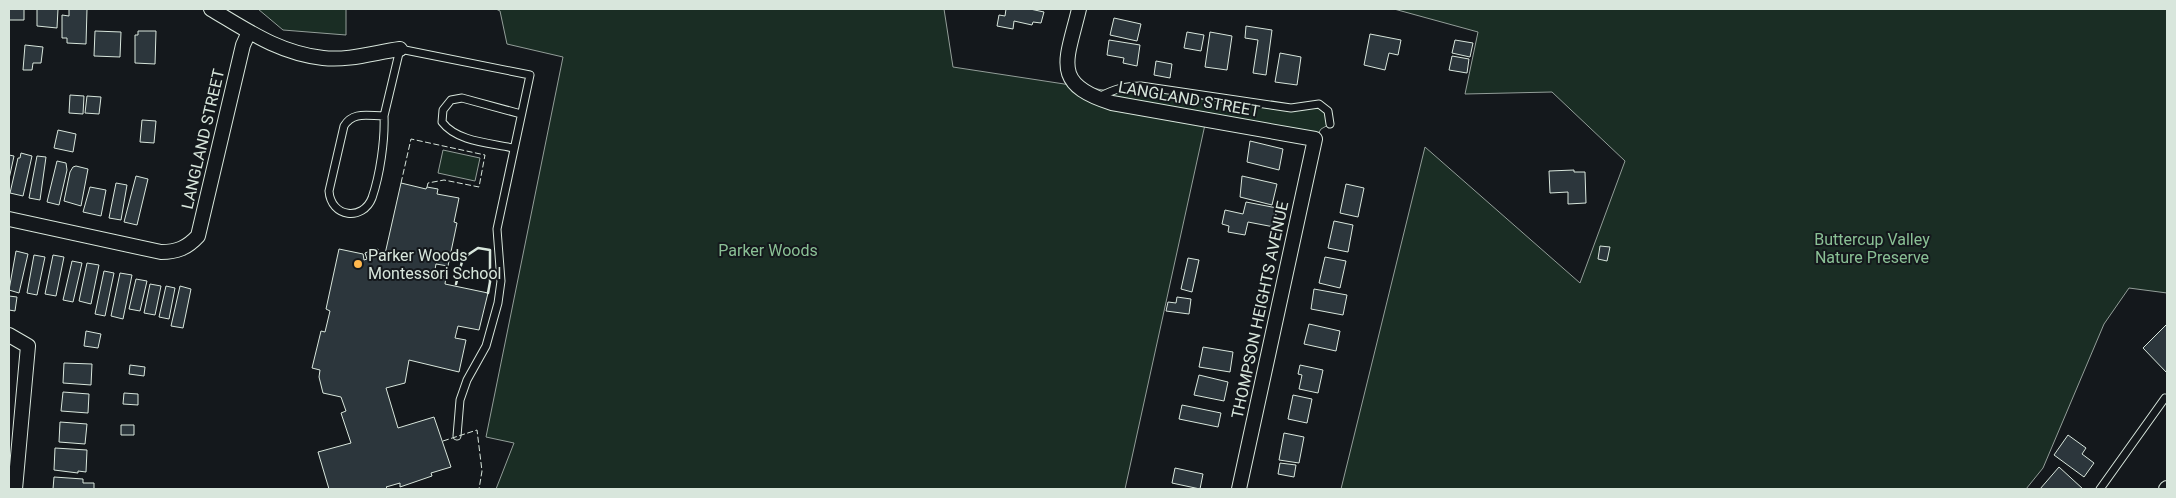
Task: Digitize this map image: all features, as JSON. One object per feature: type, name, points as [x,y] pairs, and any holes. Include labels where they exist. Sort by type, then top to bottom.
[{"type":"street","points":[[211,9],[280,48],[324,58],[353,57],[400,49]]},
{"type":"street","name":"LANGLAND STREET","points":[[1078,9],[1069,54],[1068,72],[1071,80],[1079,89],[1096,98],[1112,103],[1315,138]]},
{"type":"street","name":"LANGLAND STREET","points":[[9,219],[161,252],[173,252],[190,245],[198,236],[243,45],[249,32]]},
{"type":"street","name":"THOMPSON HEIGHTS AVENUE","points":[[1238,489],[1315,138]]},
{"type":"street","points":[[9,335],[28,346],[15,489]]},
{"type":"lane","points":[[384,116],[358,115],[349,118],[344,126],[329,191],[330,202],[337,209],[348,214],[357,212],[365,207],[371,198],[385,138],[384,116],[400,49],[530,75],[497,229],[501,281],[498,303],[486,346],[467,380],[460,400],[458,436]]},
{"type":"lane","points":[[1096,98],[1113,89],[1134,86],[1291,108],[1319,104],[1328,111],[1330,124]]},
{"type":"lane","points":[[513,148],[459,136],[447,129],[442,122],[444,110],[451,100],[462,98],[521,114]]},
{"type":"lane","points":[[2100,489],[2165,398]]},
{"type":"green space","points":[[258,9],[346,9],[346,35],[283,30]]},
{"type":"green space","name":"Parker Woods","points":[[496,9],[944,9],[953,67],[1110,91],[1127,86],[1291,108],[1310,104],[1328,111],[1330,124],[1321,129],[1315,139],[1206,120],[1125,489],[496,489],[514,443],[486,437],[563,57],[507,44],[500,11]]},
{"type":"green space","name":"Buttercup Valley Nature Preserve","points":[[1394,9],[2167,9],[2167,293],[2129,288],[2104,324],[2043,468],[2026,489],[1341,489],[1425,147],[1580,283],[1625,161],[1552,92],[1465,94],[1478,32]]},
{"type":"green space","points":[[443,150],[480,158],[475,181],[438,173]]},
{"type":"building","points":[[9,9],[24,9],[24,20],[9,20]]},
{"type":"building","points":[[37,9],[58,9],[57,28],[37,26]]},
{"type":"building","points":[[69,9],[87,9],[86,44],[67,43],[67,38],[62,38],[62,15],[69,16]]},
{"type":"building","points":[[1006,9],[1030,9],[1044,12],[1041,23],[1033,22],[1032,25],[1014,21],[1013,29],[997,26],[999,15],[1005,16]]},
{"type":"building","points":[[1114,18],[1141,24],[1137,41],[1110,35]]},
{"type":"building","points":[[1246,26],[1272,30],[1266,75],[1253,73],[1258,40],[1245,38]]},
{"type":"building","points":[[95,31],[121,32],[120,57],[94,56]]},
{"type":"building","points":[[138,31],[156,31],[155,64],[135,63],[135,35],[138,35]]},
{"type":"building","points":[[1187,32],[1204,35],[1201,51],[1184,48]]},
{"type":"building","points":[[1210,32],[1232,36],[1227,70],[1205,67]]},
{"type":"building","points":[[1370,34],[1401,40],[1398,55],[1389,53],[1385,70],[1364,65]]},
{"type":"building","points":[[1109,40],[1140,45],[1137,66],[1123,63],[1124,58],[1107,55]]},
{"type":"building","points":[[1455,40],[1473,43],[1470,57],[1452,53]]},
{"type":"building","points":[[25,45],[43,47],[41,63],[33,63],[32,70],[23,70]]},
{"type":"building","points":[[1280,53],[1301,57],[1297,85],[1275,82]]},
{"type":"building","points":[[1452,56],[1469,59],[1467,73],[1449,70]]},
{"type":"building","points":[[1156,61],[1172,64],[1170,78],[1154,75]]},
{"type":"building","points":[[70,95],[84,96],[83,114],[69,113]]},
{"type":"building","points":[[87,96],[101,97],[99,114],[85,113]]},
{"type":"building","points":[[142,120],[156,121],[154,143],[140,142]]},
{"type":"building","points":[[58,130],[76,134],[73,152],[54,148]]},
{"type":"building","points":[[1250,141],[1283,149],[1279,170],[1247,162]]},
{"type":"building","points":[[21,153],[32,156],[23,196],[10,193],[18,158],[20,158]]},
{"type":"building","points":[[9,155],[14,156],[9,179]]},
{"type":"building","points":[[37,156],[46,157],[40,200],[29,198]]},
{"type":"building","points":[[57,161],[66,163],[67,170],[59,205],[47,202]]},
{"type":"building","points":[[76,166],[88,169],[81,206],[64,201],[70,172]]},
{"type":"building","points":[[1574,170],[1574,172],[1585,172],[1586,203],[1568,204],[1568,192],[1550,193],[1549,171]]},
{"type":"building","points":[[136,176],[148,179],[137,225],[124,222]]},
{"type":"building","points":[[1242,176],[1277,184],[1272,205],[1240,197]]},
{"type":"building","points":[[116,183],[127,185],[121,220],[109,218]]},
{"type":"building","points":[[401,183],[426,189],[427,187],[438,189],[437,194],[459,198],[454,222],[457,223],[448,266],[436,264],[434,275],[446,277],[445,284],[488,293],[479,330],[458,326],[455,338],[466,340],[459,372],[409,360],[405,383],[386,388],[398,428],[434,417],[451,467],[431,473],[432,476],[400,487],[400,483],[386,487],[388,489],[329,489],[318,452],[351,443],[341,413],[346,411],[341,397],[323,393],[319,377],[320,370],[312,368],[321,331],[325,332],[330,311],[326,309],[339,249],[363,254],[364,260],[367,259],[365,253],[370,251],[378,249],[380,255],[385,254]]},
{"type":"building","points":[[1346,184],[1364,188],[1358,217],[1340,213]]},
{"type":"building","points":[[90,187],[106,190],[101,216],[83,212]]},
{"type":"building","points":[[1246,202],[1277,208],[1274,227],[1248,222],[1245,235],[1228,232],[1229,226],[1222,224],[1225,210],[1243,214]]},
{"type":"building","points":[[1334,221],[1353,225],[1348,252],[1328,248]]},
{"type":"building","points":[[1600,246],[1610,247],[1607,261],[1598,259]]},
{"type":"building","points":[[16,251],[28,254],[19,293],[9,290]]},
{"type":"building","points":[[34,255],[45,257],[37,295],[27,293]]},
{"type":"building","points":[[53,255],[64,257],[56,296],[45,294]]},
{"type":"building","points":[[1325,257],[1346,261],[1340,288],[1319,283]]},
{"type":"building","points":[[1188,258],[1199,260],[1192,292],[1181,289]]},
{"type":"building","points":[[72,261],[82,263],[73,302],[63,300]]},
{"type":"building","points":[[87,263],[99,265],[91,304],[79,301]]},
{"type":"building","points":[[104,271],[114,273],[105,316],[95,314]]},
{"type":"building","points":[[120,273],[132,275],[123,319],[111,316]]},
{"type":"building","points":[[136,279],[147,281],[140,311],[129,309]]},
{"type":"building","points":[[150,284],[161,286],[155,315],[144,313]]},
{"type":"building","points":[[166,286],[175,288],[169,319],[159,317]]},
{"type":"building","points":[[180,286],[191,289],[183,328],[171,326]]},
{"type":"building","points":[[1314,289],[1347,295],[1343,315],[1311,309]]},
{"type":"building","points":[[9,296],[17,297],[15,311],[9,310]]},
{"type":"building","points":[[1177,297],[1191,299],[1189,314],[1166,311],[1168,302],[1176,303]]},
{"type":"building","points":[[1309,324],[1340,331],[1336,351],[1304,344]]},
{"type":"building","points":[[2167,324],[2167,373],[2143,348]]},
{"type":"building","points":[[86,331],[101,334],[98,348],[84,346]]},
{"type":"building","points":[[1203,347],[1233,352],[1230,372],[1199,367]]},
{"type":"building","points":[[64,363],[92,364],[91,385],[63,383]]},
{"type":"building","points":[[130,365],[145,367],[144,376],[129,374]]},
{"type":"building","points":[[1300,365],[1323,370],[1318,393],[1299,389],[1302,375],[1298,374]]},
{"type":"building","points":[[1199,375],[1228,382],[1224,401],[1194,395]]},
{"type":"building","points":[[63,392],[89,394],[88,413],[61,411]]},
{"type":"building","points":[[124,393],[138,394],[138,405],[123,404]]},
{"type":"building","points":[[1293,395],[1312,399],[1307,423],[1288,419]]},
{"type":"building","points":[[1182,405],[1221,413],[1218,427],[1179,419]]},
{"type":"building","points":[[60,422],[87,424],[85,444],[59,442]]},
{"type":"building","points":[[121,425],[134,425],[134,435],[121,435]]},
{"type":"building","points":[[1284,433],[1304,437],[1299,463],[1279,460]]},
{"type":"building","points":[[2068,435],[2086,448],[2082,454],[2094,463],[2084,477],[2054,455]]},
{"type":"building","points":[[55,448],[87,450],[86,472],[54,470]]},
{"type":"building","points":[[1280,463],[1296,465],[1294,477],[1278,474]]},
{"type":"building","points":[[2059,467],[2083,489],[2040,489]]},
{"type":"building","points":[[1175,468],[1203,474],[1200,489],[1172,483]]},
{"type":"building","points":[[54,477],[83,479],[83,483],[94,483],[94,489],[53,489]]},
{"type":"fence","points":[[401,183],[411,139],[485,155],[479,187],[444,180],[428,183],[427,187]]},
{"type":"fence","points":[[443,441],[477,430],[482,471],[479,489]]},
{"type":"wall","points":[[456,284],[463,258],[478,248],[490,250],[488,293]]},
{"type":"place","name":"Parker Woods Montessori School","points":[[358,264]]}]
